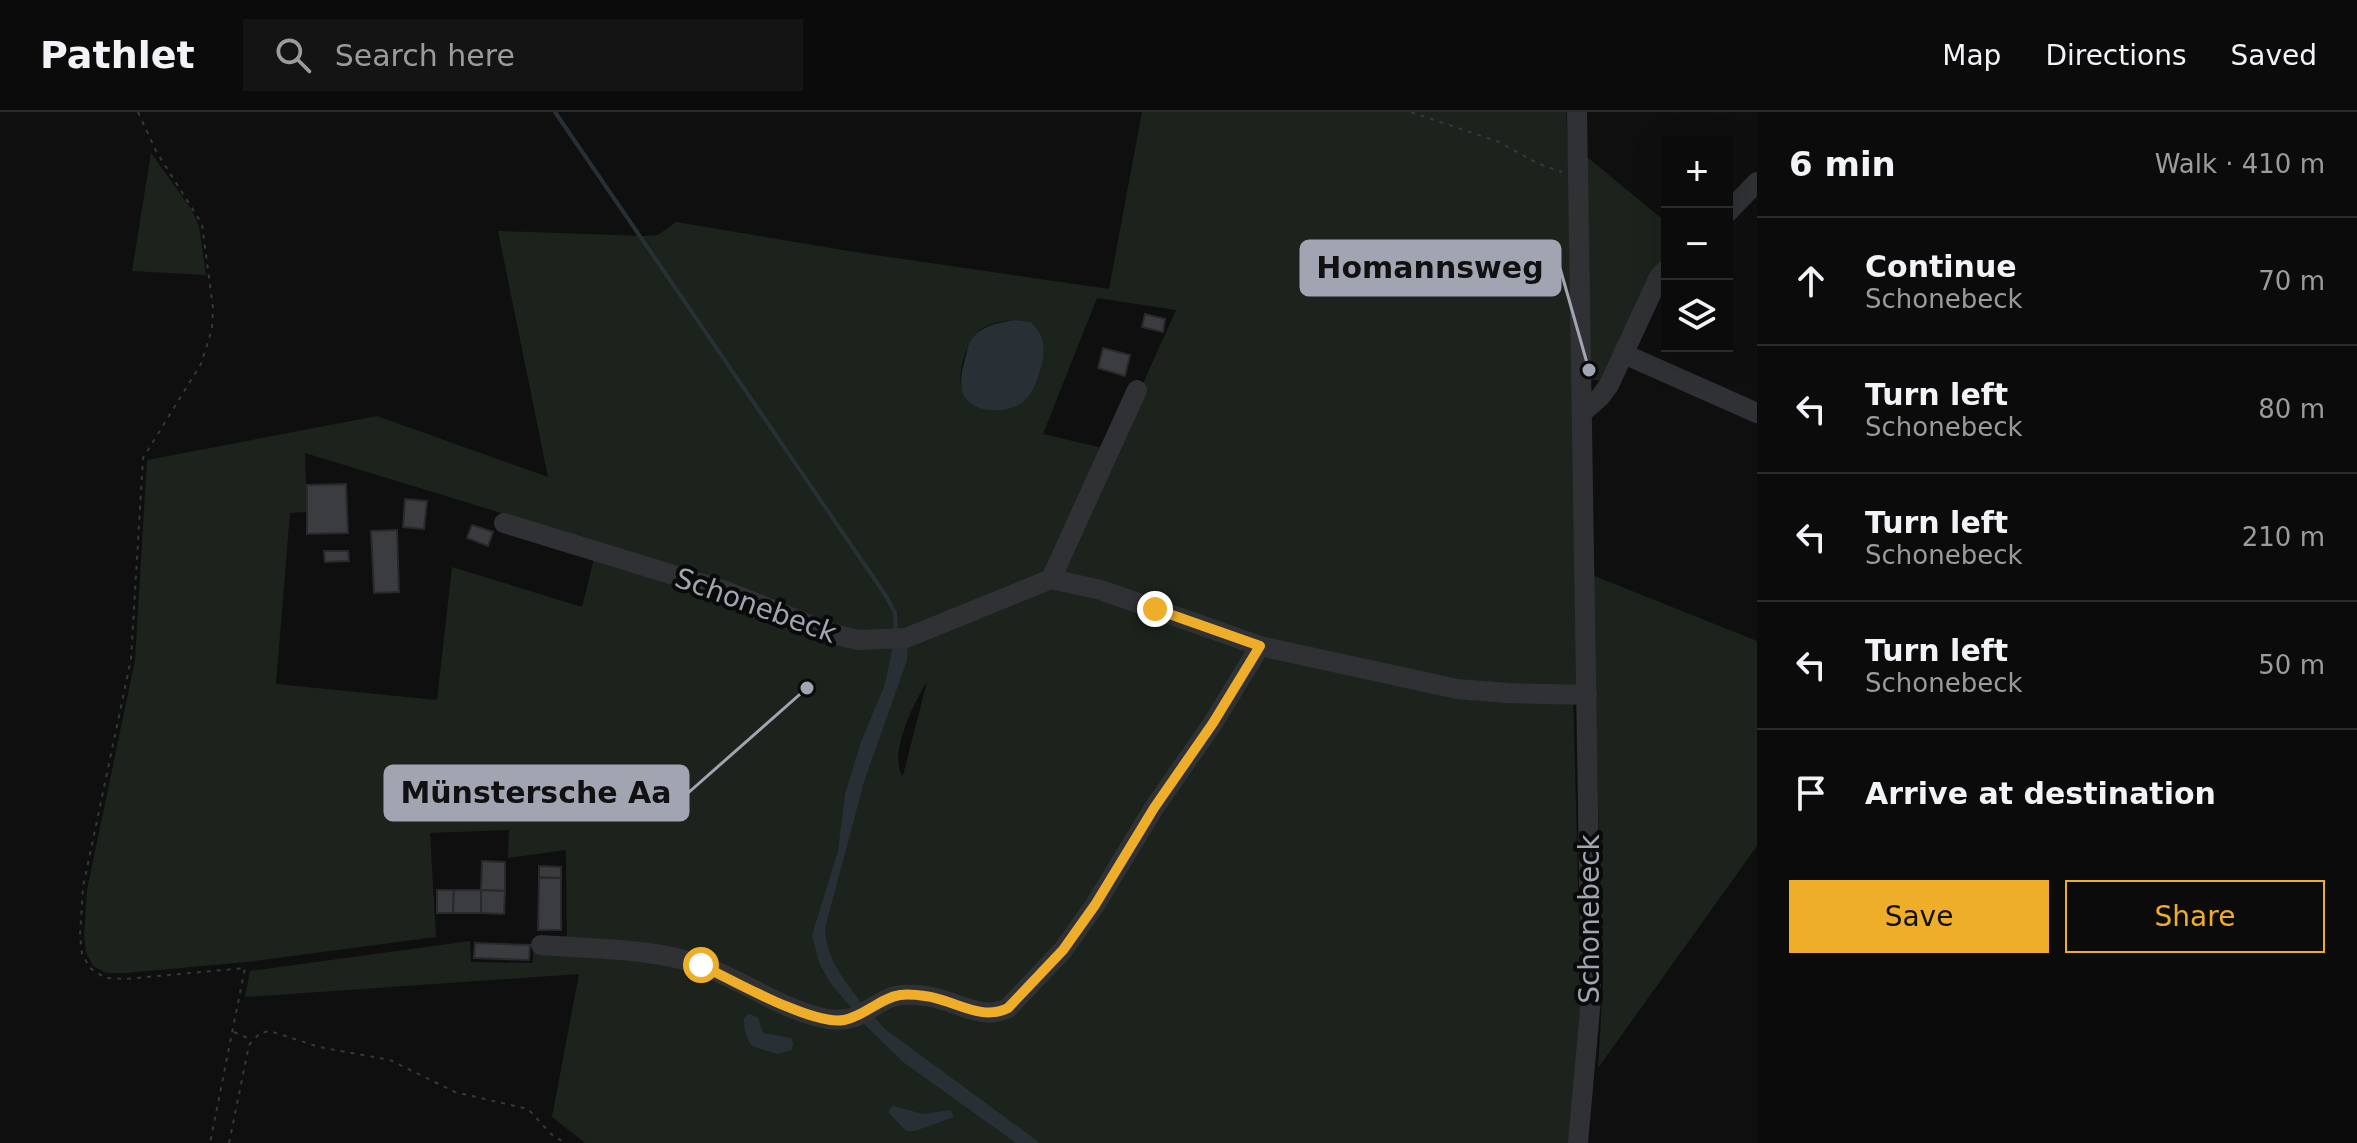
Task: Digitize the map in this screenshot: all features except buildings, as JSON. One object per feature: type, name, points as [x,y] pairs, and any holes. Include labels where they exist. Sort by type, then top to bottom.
[{"type":"street","name":"Schonebeck","points":[[1577,112],[1591,998],[1578,1143]]},
{"type":"street","points":[[1732,208],[1757,182]]},
{"type":"street","points":[[1582,413],[1609,385],[1661,275]]},
{"type":"street","points":[[1624,354],[1757,413]]},
{"type":"street","points":[[1137,390],[1051,579],[1101,590],[1260,646],[1457,689],[1587,695]]},
{"type":"street","name":"Schonebeck","points":[[504,523],[726,591],[832,634],[858,640],[897,639],[1051,579]]},
{"type":"street","points":[[541,945],[662,954],[701,965],[800,1012],[833,1020],[842,1021],[867,1013],[900,995],[929,996],[983,1013],[998,1013],[1008,1008],[1063,950],[1213,723],[1260,646]]},
{"type":"path","points":[[138,112],[156,151],[202,224],[213,308],[212,329],[201,364],[143,458],[131,659],[83,887],[80,935],[82,954],[90,968],[105,978],[125,979],[245,968],[210,1143]]},
{"type":"path","points":[[1411,112],[1499,142],[1563,173],[1578,172]]},
{"type":"path","points":[[233,1031],[252,1040]]},
{"type":"path","points":[[229,1143],[252,1040],[260,1033],[270,1031],[319,1047],[390,1060],[466,1096],[528,1109],[551,1134],[565,1143]]},
{"type":"shaded area","points":[[1142,112],[1566,112],[1573,238],[1582,571],[1757,641],[1757,846],[1598,1068],[1603,985],[1595,687],[1573,690],[1581,999],[1569,1143],[585,1143],[552,1117],[579,974],[245,997],[250,971],[470,941],[471,962],[533,963],[533,948],[567,944],[566,850],[508,858],[509,830],[430,833],[436,937],[247,962],[125,973],[106,973],[93,966],[86,952],[84,935],[87,890],[135,660],[147,460],[377,416],[548,477],[498,231],[644,236],[658,235],[676,222],[1109,289]],"holes":[[[1097,298],[1176,310],[1056,577],[1271,644],[1012,1011],[1007,1006],[1058,945],[1257,649],[1070,587],[1046,588],[1107,449],[1043,434]],[[1016,320],[1031,322],[1040,337],[1043,356],[1034,387],[1017,402],[994,410],[983,408],[968,399],[961,385],[968,347],[979,332],[992,324]],[[305,453],[570,534],[595,555],[582,607],[452,567],[437,700],[276,684],[290,513],[307,512]],[[927,682],[902,775],[899,766],[901,741]]]},
{"type":"shaded area","points":[[151,153],[191,209],[199,226],[206,275],[132,271]]},
{"type":"shaded area","points":[[1587,157],[1661,218],[1661,280],[1603,381],[1587,379]]},
{"type":"shaded area","points":[[1016,320],[1031,322],[1042,338],[1044,355],[1035,386],[1024,401],[1010,408],[992,410],[974,406],[963,394],[961,383],[970,343],[979,331]]},
{"type":"shaded area","points":[[908,643],[907,660],[864,782],[825,928],[833,961],[864,1007],[857,1014],[831,984],[819,963],[812,935],[838,851],[845,794],[861,742],[885,684],[893,646]]},
{"type":"shaded area","points":[[749,1014],[758,1017],[763,1033],[791,1038],[792,1050],[777,1054],[752,1046],[744,1026],[744,1018]]},
{"type":"shaded area","points":[[872,1014],[885,1029],[1040,1143],[1016,1143],[903,1062],[862,1022]]},
{"type":"shaded area","points":[[893,1106],[923,1114],[950,1110],[954,1117],[915,1131],[906,1131],[888,1112]]},
{"type":"waterway","points":[[555,112],[886,596],[895,613],[896,633]]},
{"type":"place","name":"Homannsweg","points":[[1589,370]]},
{"type":"place","name":"Münstersche Aa","points":[[807,688]]},
{"type":"route","points":[[701,965],[800,1012],[842,1021],[867,1013],[900,995],[929,996],[983,1013],[998,1013],[1008,1008],[1063,950],[1095,905],[1260,646],[1155,609]]}]
